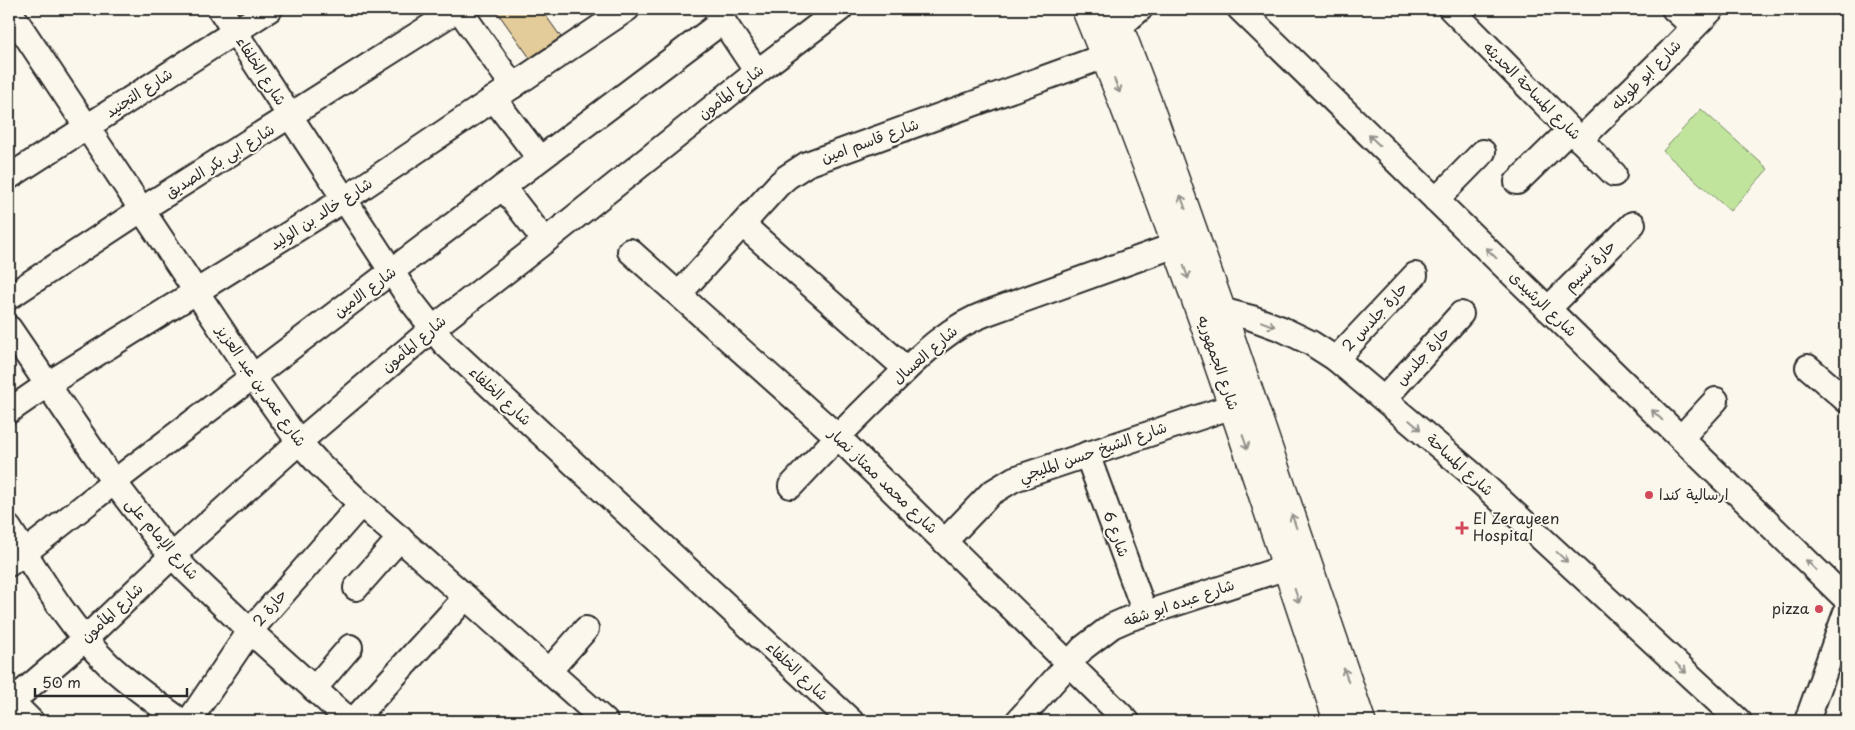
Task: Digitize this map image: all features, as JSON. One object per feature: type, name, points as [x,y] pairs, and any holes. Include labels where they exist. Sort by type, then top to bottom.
[{"type":"street","name":"شارع الخلفاء","points":[[220,9],[392,272],[432,329],[457,356],[851,721]]},
{"type":"street","name":"شارع التجنيد","points":[[9,178],[270,9]]},
{"type":"street","points":[[458,9],[539,158]]},
{"type":"street","name":"شارع ابى بكر الصديق","points":[[9,297],[141,210],[458,9]]},
{"type":"street","name":"شارع خالد بن الوليد","points":[[9,411],[48,384],[197,293],[345,199],[627,9]]},
{"type":"street","name":"شارع المأمون","points":[[10,702],[85,639],[172,556],[299,442],[432,329],[757,72],[840,9]]},
{"type":"street","name":"شارع الجمهوريه","points":[[1086,9],[1176,245],[1211,313]]},
{"type":"street","points":[[1115,18],[1140,9]]},
{"type":"street","name":"شارع الرشيدى","points":[[1240,9],[1846,599]]},
{"type":"street","name":"شارع المساحة الحديثه","points":[[1453,9],[1614,174]]},
{"type":"street","points":[[1674,9],[1694,28]]},
{"type":"street","name":"شارع ابو طويله","points":[[1517,182],[1575,135],[1694,28],[1712,9]]},
{"type":"street","name":"شارع عمر بن عبد العزيز","points":[[9,10],[253,377],[299,442],[361,504],[605,721]]},
{"type":"street","points":[[719,15],[757,72]]},
{"type":"street","name":"شارع الامين","points":[[17,558],[114,482],[503,187],[719,15]]},
{"type":"street","name":"شارع الجمهوريه","points":[[1115,18],[1229,365],[1308,560],[1361,721]]},
{"type":"street","name":"شارع قاسم امين","points":[[679,294],[782,181],[807,164],[1105,56]]},
{"type":"street","points":[[1436,200],[1483,152]]},
{"type":"street","points":[[503,187],[545,241]]},
{"type":"street","points":[[743,224],[906,369]]},
{"type":"street","name":"حارة نسيم","points":[[1548,309],[1632,224]]},
{"type":"street","name":"شارع العسال","points":[[791,486],[906,369],[946,334],[972,318],[1176,245]]},
{"type":"street","name":"شارع محمد ممتاز نصار","points":[[630,251],[838,437],[1127,721]]},
{"type":"street","name":"حارة جلدس 2","points":[[1336,359],[1415,275]]},
{"type":"street","name":"شارع المساحة","points":[[1211,313],[1252,318],[1282,329],[1311,343],[1336,359],[1472,474],[1739,721]]},
{"type":"street","name":"حارة جلدس","points":[[1384,399],[1461,314]]},
{"type":"street","name":"شارع الإمام على","points":[[9,328],[114,482],[172,556],[250,631],[351,721]]},
{"type":"street","name":"شارع الجمهوريه","points":[[1229,365],[1233,406],[1338,721]]},
{"type":"street","points":[[1808,367],[1846,400]]},
{"type":"street","points":[[1681,438],[1716,400]]},
{"type":"street","name":"شارع الشيخ حسن المليجي","points":[[945,541],[982,502],[1002,485],[1026,473],[1233,406]]},
{"type":"street","name":"شارع 6","points":[[1088,454],[1145,613]]},
{"type":"street","name":"حارة 2","points":[[189,721],[250,631],[361,504]]},
{"type":"street","points":[[9,528],[17,558],[85,639],[111,666],[181,721]]},
{"type":"street","points":[[356,588],[400,538]]},
{"type":"street","name":"شارع عبده ابو شقه","points":[[1018,721],[1083,648],[1112,626],[1145,613],[1287,567]]},
{"type":"street","points":[[351,721],[466,597]]},
{"type":"street","points":[[1808,721],[1846,612]]},
{"type":"street","points":[[549,671],[586,629]]},
{"type":"street","points":[[314,689],[350,647]]},
{"type":"street","points":[[10,702],[31,721]]},
{"type":"green space","points":[[1701,109],[1768,169],[1730,211],[1663,151]]},
{"type":"building","points":[[495,9],[541,9],[561,37],[530,58]]},
{"type":"place","name":"ارسالية كندا","points":[[1649,495]]},
{"type":"place","name":"El Zerayeen Hospital","points":[[1462,528]]},
{"type":"place","name":"pizza","points":[[1819,609]]}]
